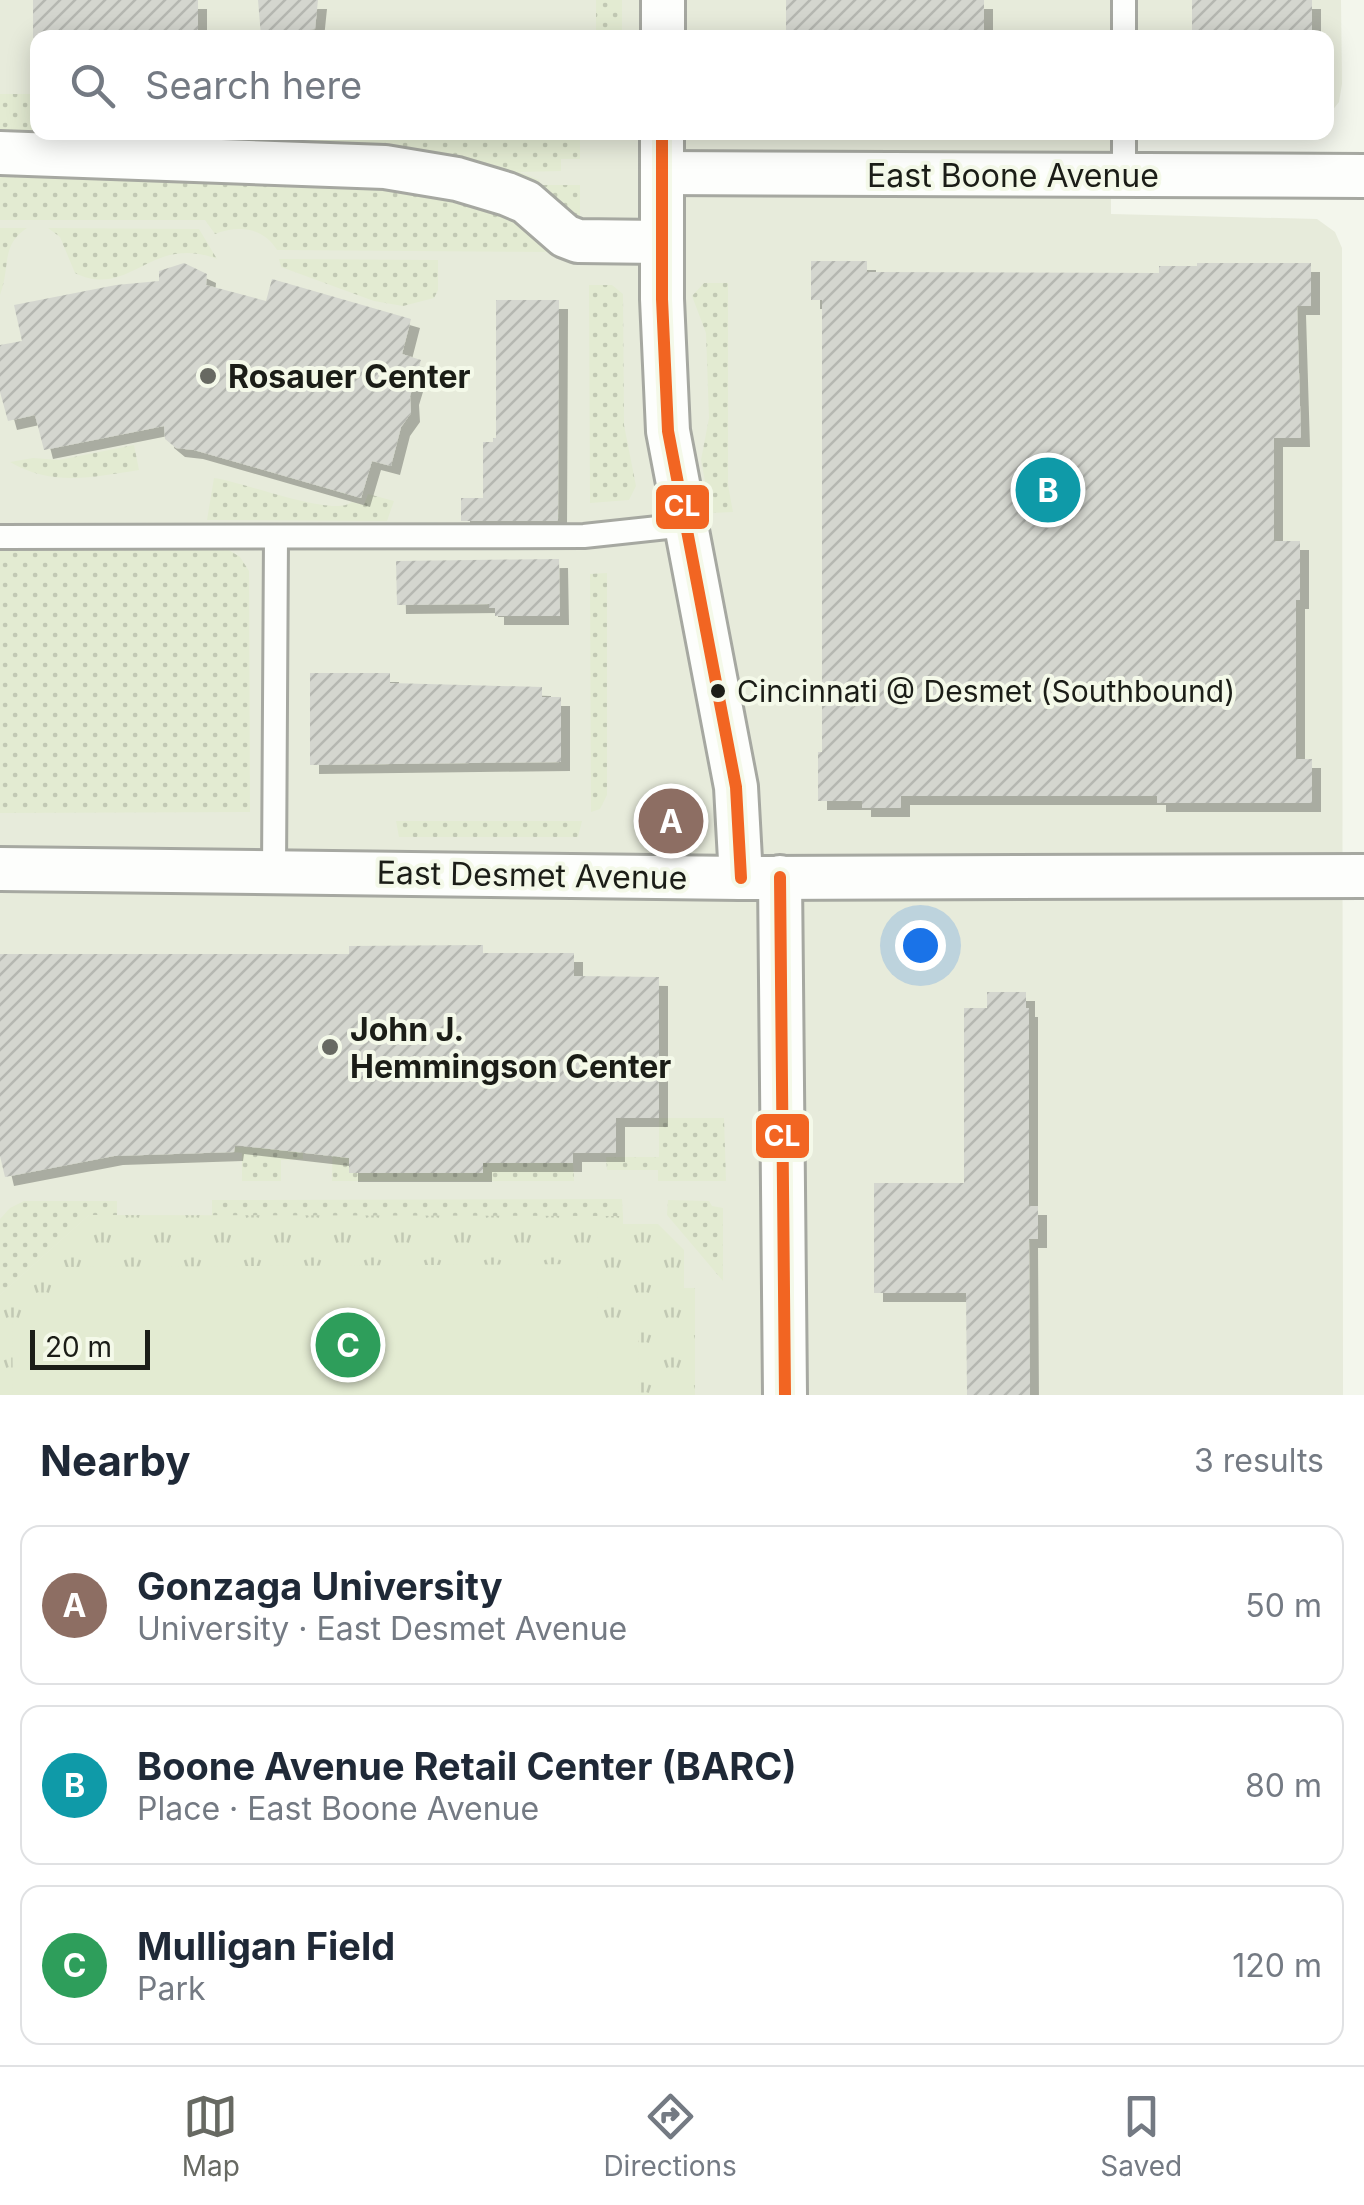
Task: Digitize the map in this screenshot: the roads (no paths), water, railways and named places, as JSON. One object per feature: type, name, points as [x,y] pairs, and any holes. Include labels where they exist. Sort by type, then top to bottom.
[{"type":"street","points":[[663,0],[663,30]]},
{"type":"street","points":[[662,153],[665,396],[736,787],[761,877],[785,1395]]},
{"type":"street","name":"East Boone Avenue","points":[[662,153],[1124,175],[1364,176]]},
{"type":"street","points":[[0,154],[385,167],[458,178],[507,194],[526,202],[565,236],[578,241],[661,242]]},
{"type":"street","name":"East Desmet Avenue","points":[[0,869],[761,877],[1364,876]]},
{"type":"lane","points":[[1124,0],[1124,30]]},
{"type":"lane","points":[[1124,140],[1124,175]]},
{"type":"lane","points":[[0,537],[584,536],[686,526]]},
{"type":"lane","points":[[274,872],[276,537]]},
{"type":"place","name":"Rosauer Center","points":[[208,376]]},
{"type":"place","name":"Boone Avenue Retail Center (BARC)","points":[[1048,490]]},
{"type":"place","name":"Cincinnati @ Desmet (Southbound)","points":[[718,691]]},
{"type":"place","name":"Gonzaga University","points":[[671,821]]},
{"type":"place","name":"John J. Hemmingson Center","points":[[330,1047]]},
{"type":"place","name":"Mulligan Field","points":[[348,1345]]}]
